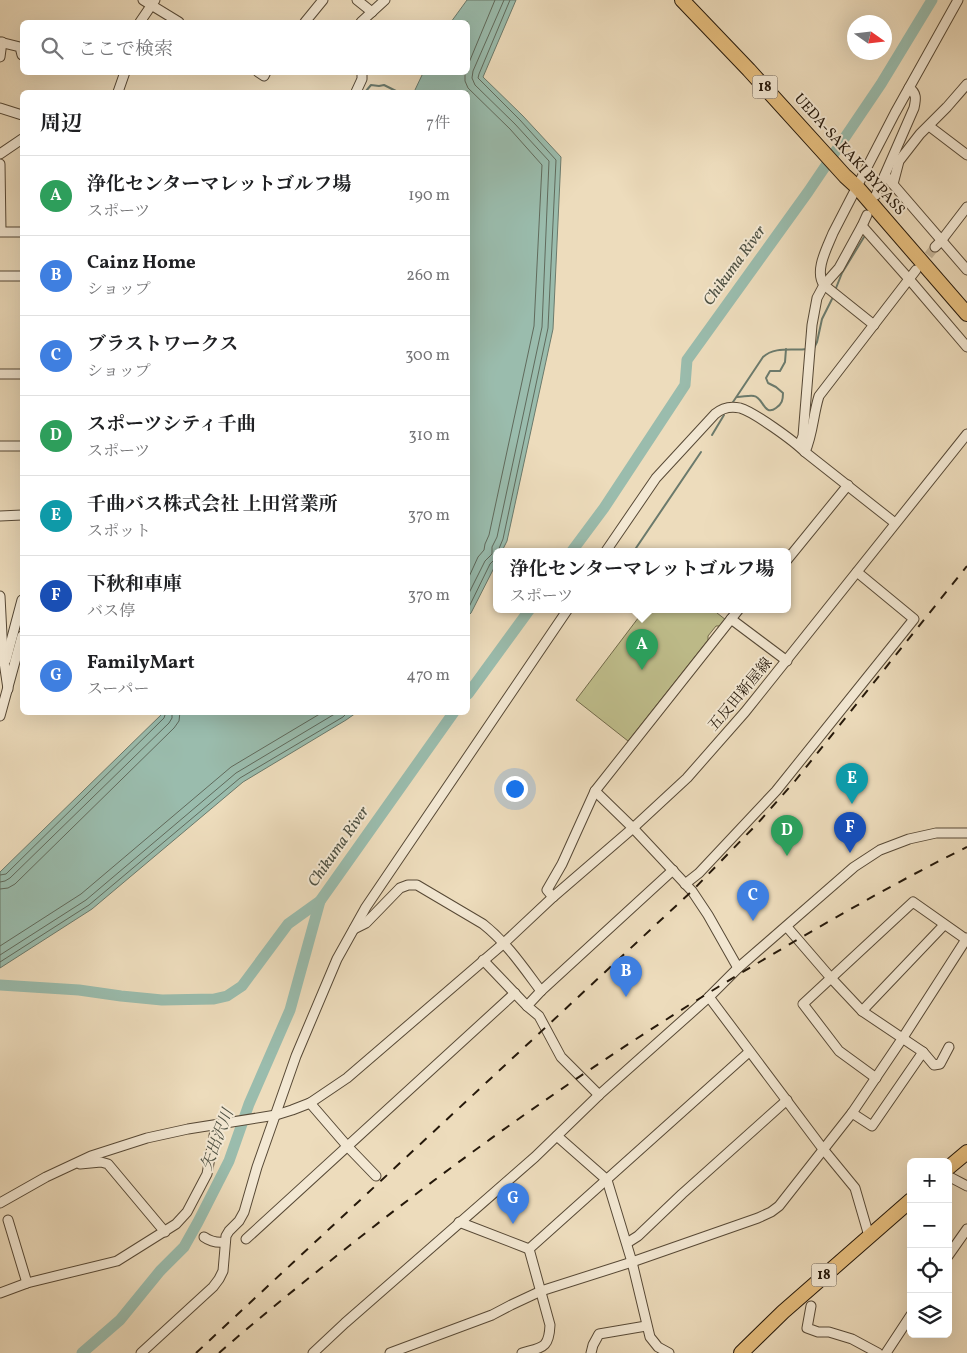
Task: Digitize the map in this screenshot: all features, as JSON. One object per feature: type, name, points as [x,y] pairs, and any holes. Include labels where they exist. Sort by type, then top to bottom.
[{"type":"highway","name":"UEDA-SAKAKI BYPASS","points":[[682,0],[857,187],[967,314]]},
{"type":"highway","points":[[952,1165],[967,1152]]},
{"type":"highway","name":"18","points":[[741,1353],[782,1312],[908,1203]]},
{"type":"street","points":[[307,20],[323,0]]},
{"type":"street","points":[[357,0],[372,12]]},
{"type":"street","points":[[363,20],[385,0]]},
{"type":"street","points":[[874,325],[824,285],[820,278],[821,268],[833,233],[909,88],[958,0]]},
{"type":"street","points":[[141,20],[150,2],[176,20]]},
{"type":"street","points":[[0,57],[1,42],[20,47]]},
{"type":"street","points":[[119,90],[124,75]]},
{"type":"street","points":[[357,90],[362,75]]},
{"type":"street","points":[[893,184],[900,161],[920,134],[967,84]]},
{"type":"street","points":[[876,195],[914,108],[916,96],[914,91],[909,88]]},
{"type":"street","points":[[0,108],[20,114]]},
{"type":"street","points":[[929,126],[967,155]]},
{"type":"street","points":[[0,154],[20,139]]},
{"type":"street","points":[[0,164],[1,232],[20,232]]},
{"type":"street","points":[[885,175],[938,244],[967,270]]},
{"type":"street","points":[[938,244],[967,207]]},
{"type":"street","points":[[802,449],[812,324],[817,298],[824,285],[839,268],[867,215]]},
{"type":"street","points":[[862,226],[967,347]]},
{"type":"street","points":[[802,449],[810,442],[819,396],[916,270]]},
{"type":"street","points":[[0,276],[20,276]]},
{"type":"street","points":[[0,374],[20,374]]},
{"type":"street","points":[[608,548],[656,478],[710,418],[727,408],[740,408],[753,414],[802,449],[895,523]]},
{"type":"street","name":"五反田新屋線","points":[[0,1203],[46,1177],[98,1154],[147,1138],[292,1110],[310,1103],[347,1078],[504,943],[687,778],[725,736],[787,661],[967,434]]},
{"type":"street","points":[[0,446],[20,446]]},
{"type":"street","points":[[791,555],[848,485]]},
{"type":"street","points":[[0,516],[20,515]]},
{"type":"street","points":[[685,884],[699,873],[776,791],[914,619],[857,572]]},
{"type":"street","points":[[0,596],[1,655],[8,689]]},
{"type":"street","points":[[0,680],[20,607]]},
{"type":"street","points":[[141,1353],[213,1287],[219,1279],[224,1266],[226,1236],[244,1212],[273,1115],[337,959],[366,907],[565,613]]},
{"type":"street","points":[[553,897],[547,890],[562,864],[595,791],[736,613]]},
{"type":"street","points":[[731,619],[787,661]]},
{"type":"street","points":[[0,716],[20,644]]},
{"type":"street","points":[[595,791],[633,828],[685,884],[708,915],[738,968]]},
{"type":"street","points":[[314,1353],[345,1323],[535,1157],[738,968],[854,867],[896,842],[922,835],[944,832],[967,833]]},
{"type":"street","points":[[527,1006],[673,870]]},
{"type":"street","points":[[354,929],[366,923],[400,888],[412,884],[417,885],[483,924],[504,943],[541,991]]},
{"type":"street","points":[[390,1353],[492,1315],[541,1291],[632,1262],[763,1216],[779,1206],[852,1113],[876,1078],[902,1039],[967,939],[914,902],[803,1004],[839,1052],[876,1078]]},
{"type":"street","points":[[862,1011],[944,924]]},
{"type":"street","points":[[787,927],[830,978],[862,1011],[923,1052],[934,1064],[940,1064],[949,1047]]},
{"type":"street","points":[[483,960],[527,1006],[540,1016],[561,1057],[599,1096]]},
{"type":"street","points":[[246,1239],[515,993]]},
{"type":"street","points":[[709,997],[823,1149],[855,1188],[869,1236]]},
{"type":"street","points":[[529,1249],[749,1052]]},
{"type":"street","points":[[852,1113],[872,1126],[923,1052]]},
{"type":"street","points":[[627,1243],[638,1236],[787,1100]]},
{"type":"street","points":[[310,1103],[376,1176]]},
{"type":"street","points":[[0,1293],[27,1283],[117,1261],[176,1224],[187,1212],[207,1174],[219,1124]]},
{"type":"street","points":[[557,1136],[607,1180],[627,1243],[646,1326],[654,1344],[669,1353]]},
{"type":"street","points":[[73,1164],[101,1162],[108,1164],[165,1232]]},
{"type":"street","points":[[952,1178],[967,1186]]},
{"type":"street","points":[[8,1220],[27,1283]]},
{"type":"street","points":[[459,1222],[529,1249]]},
{"type":"street","points":[[952,1250],[967,1228]]},
{"type":"street","points":[[204,1237],[217,1243],[226,1242]]},
{"type":"street","points":[[522,1353],[541,1348],[550,1337],[550,1324],[529,1249]]},
{"type":"street","points":[[811,1306],[807,1328],[852,1339],[878,1353]]},
{"type":"street","points":[[886,1353],[907,1321]]},
{"type":"street","points":[[591,1353],[599,1334],[646,1326]]},
{"type":"shaded area","points":[[642,613],[717,613],[726,620],[720,626],[716,626],[708,636],[708,640],[628,741],[576,700]]},
{"type":"water","points":[[467,0],[516,0],[483,77],[561,157],[553,329],[507,541],[504,548],[493,548],[493,570],[470,614],[470,90],[415,90],[422,75],[470,75],[470,20],[452,20]]},
{"type":"water","points":[[161,715],[353,715],[243,782],[92,909],[0,968],[0,872]]},
{"type":"waterway","name":"Chikuma River","points":[[574,548],[604,508],[685,385],[687,360],[808,192],[881,84],[932,0]]},
{"type":"waterway","points":[[367,90],[371,85],[384,85],[394,90]]},
{"type":"waterway","points":[[836,288],[842,273],[864,237]]},
{"type":"waterway","points":[[814,348],[822,319],[832,299]]},
{"type":"waterway","points":[[737,397],[757,397],[769,410],[780,405],[783,393],[768,383],[766,378],[770,371],[780,371],[785,362],[786,349]]},
{"type":"waterway","points":[[733,402],[763,357],[778,350],[807,349]]},
{"type":"waterway","points":[[712,435],[724,415]]},
{"type":"waterway","points":[[636,548],[701,452]]},
{"type":"waterway","name":"Chikuma River","points":[[470,691],[527,613]]},
{"type":"waterway","name":"Chikuma River","points":[[0,985],[79,990],[162,1000],[214,999],[227,996],[242,986],[288,924],[320,901],[452,715]]},
{"type":"waterway","name":"矢出沢川","points":[[82,1353],[120,1320],[160,1271],[184,1247],[198,1222],[229,1161],[249,1104],[290,1010],[320,901]]},
{"type":"tunnel","points":[[920,266],[935,247]]},
{"type":"railway","points":[[196,1353],[692,891],[758,823],[795,781],[967,566]]},
{"type":"railway","points":[[219,1353],[396,1209],[492,1138],[590,1070],[690,1004],[769,957],[881,892],[967,847]]},
{"type":"place","name":"浄化センターマレットゴルフ場","points":[[642,670]]},
{"type":"place","name":"千曲バス株式会社 上田営業所","points":[[852,804]]},
{"type":"place","name":"下秋和車庫","points":[[850,853]]},
{"type":"place","name":"スポーツシティ千曲","points":[[787,856]]},
{"type":"place","name":"ブラストワークス","points":[[753,921]]},
{"type":"place","name":"Cainz Home","points":[[626,997]]},
{"type":"place","name":"FamilyMart","points":[[513,1224]]}]
